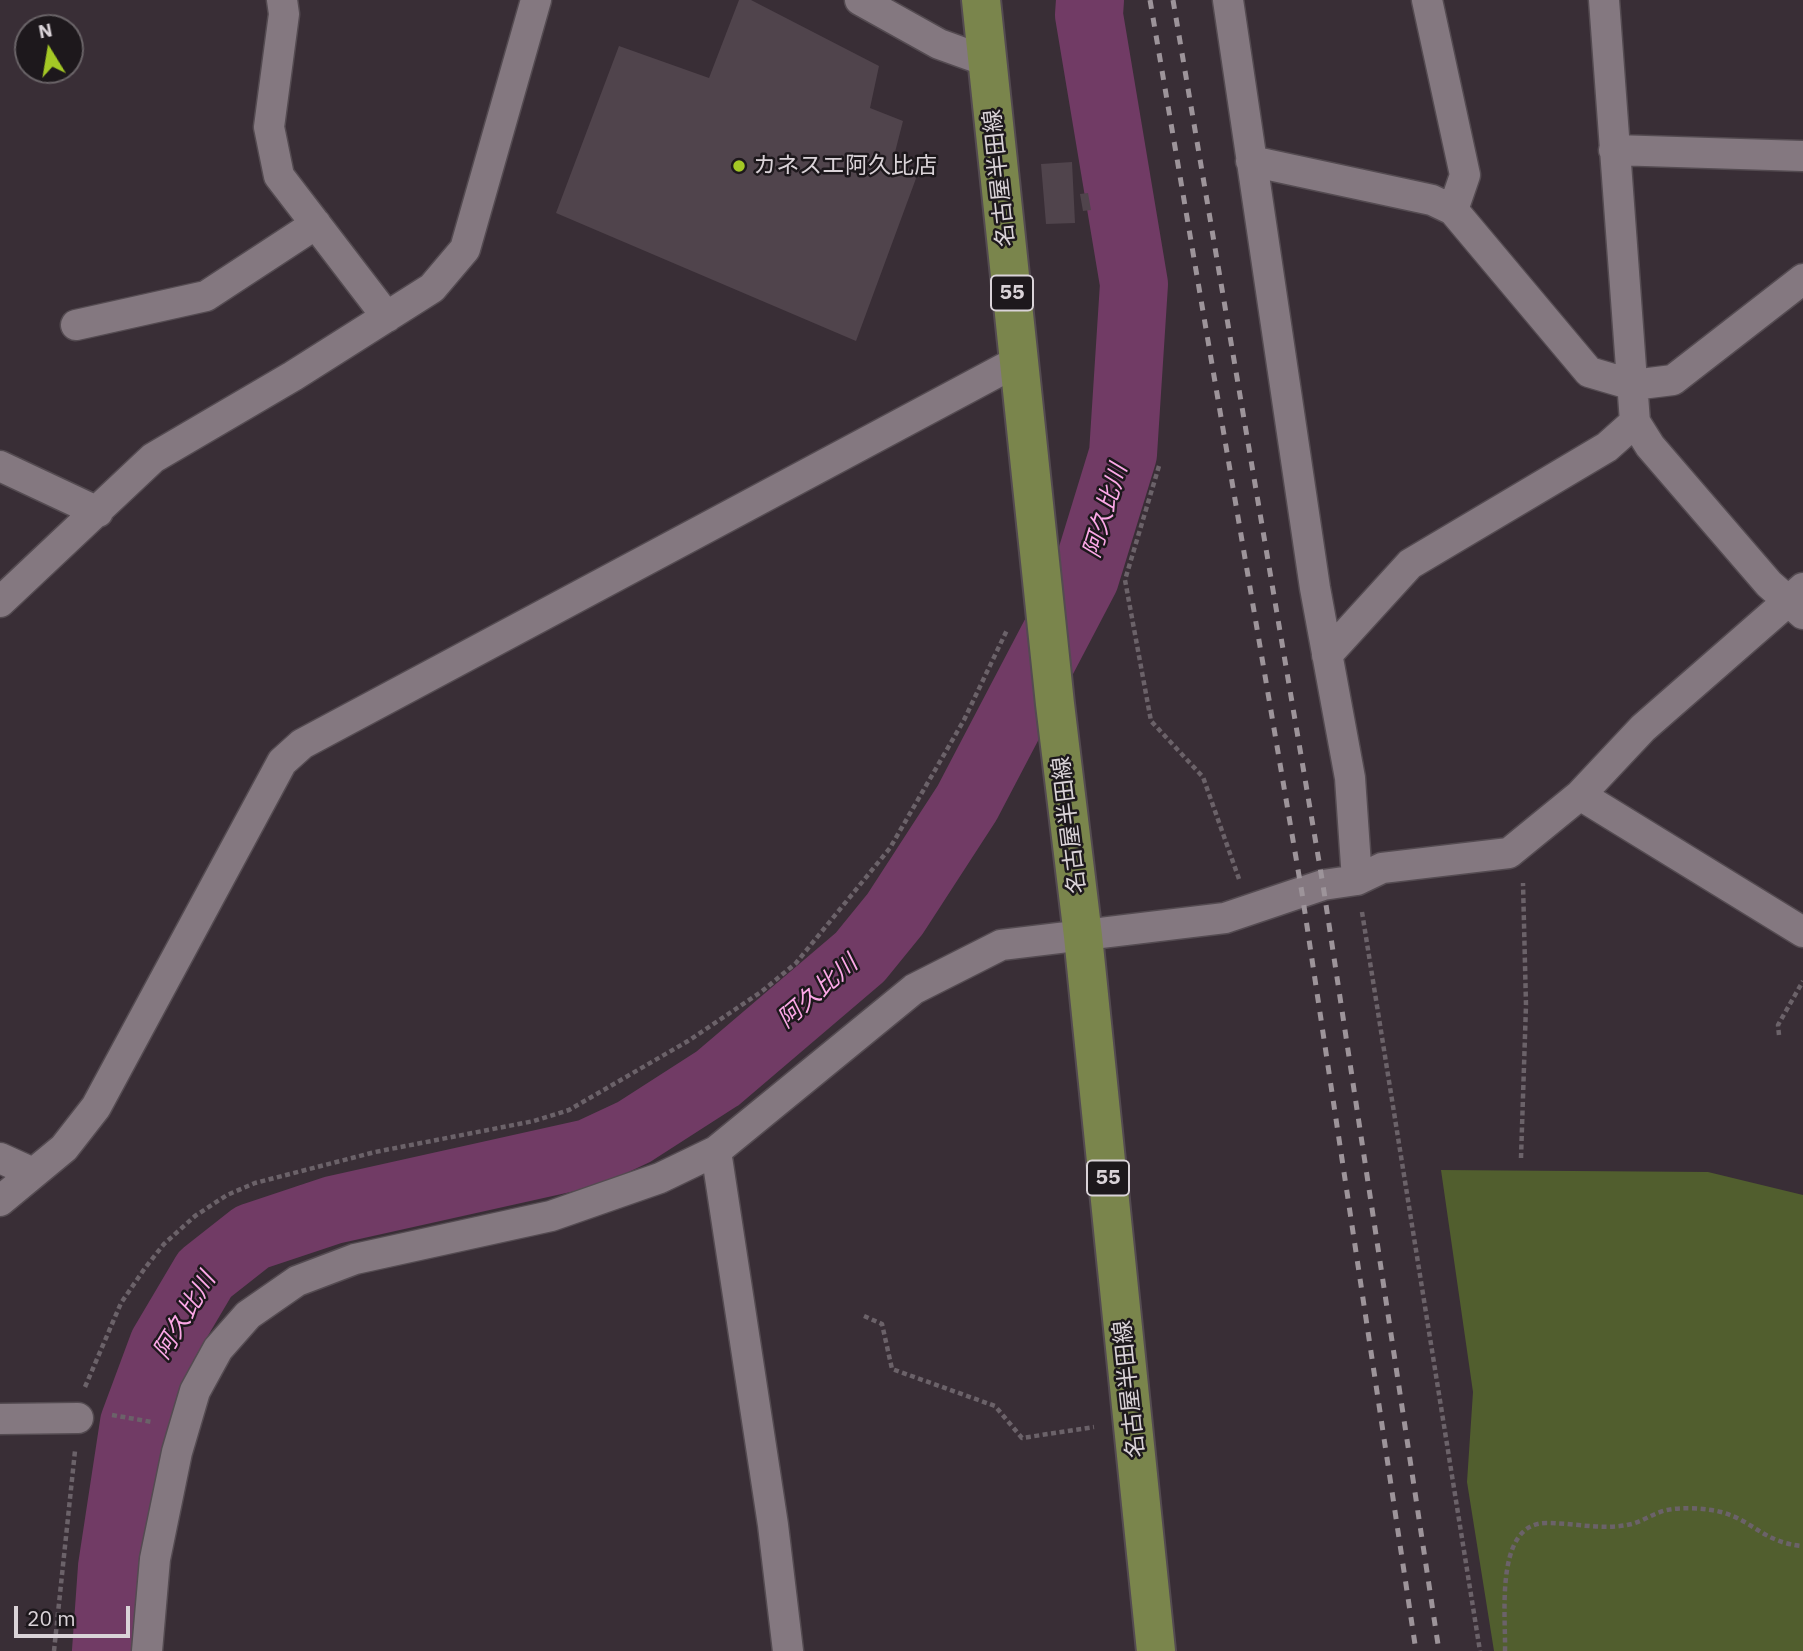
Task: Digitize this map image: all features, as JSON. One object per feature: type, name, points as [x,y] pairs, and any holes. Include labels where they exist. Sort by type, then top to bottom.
[{"type":"main road","name":"名古屋半田線","points":[[981,0],[1055,705],[1083,936],[1156,1651]]},
{"type":"street","points":[[282,0],[284,14],[270,127],[279,176],[387,317]]},
{"type":"street","points":[[0,602],[152,458],[293,376],[432,288],[465,249],[536,0]]},
{"type":"street","points":[[860,0],[939,44],[989,62]]},
{"type":"street","points":[[1228,0],[1327,656],[1350,778],[1357,880]]},
{"type":"street","points":[[1427,0],[1465,175],[1452,210]]},
{"type":"street","points":[[147,1651],[155,1559],[184,1427],[195,1391],[218,1349],[248,1315],[297,1281],[355,1259],[551,1216],[660,1178],[716,1151],[914,989],[1001,945],[1225,918],[1323,885],[1357,880],[1382,868],[1509,853],[1580,795],[1643,728],[1798,601],[1769,584],[1660,457],[1634,422],[1604,0]]},
{"type":"street","points":[[1614,149],[1803,156]]},
{"type":"street","points":[[1251,161],[1432,200],[1452,210],[1589,372],[1633,385],[1673,380],[1803,279]]},
{"type":"street","points":[[76,325],[206,296],[317,224]]},
{"type":"street","points":[[0,1201],[64,1148],[96,1107],[282,762],[302,744],[1018,360]]},
{"type":"street","points":[[1327,656],[1410,564],[1607,447],[1634,422]]},
{"type":"street","points":[[0,466],[98,512]]},
{"type":"street","points":[[1580,795],[1803,932]]},
{"type":"street","points":[[716,1151],[773,1525],[788,1651]]},
{"type":"street","points":[[0,1157],[33,1173]]},
{"type":"street","points":[[0,1419],[79,1414]]},
{"type":"path","points":[[1159,466],[1125,580],[1151,721],[1203,777],[1235,863],[1247,910]]},
{"type":"path","points":[[54,1651],[79,1414],[86,1380],[116,1314],[164,1244],[195,1216],[227,1195],[255,1183],[375,1152],[534,1121],[569,1110],[688,1041],[761,992],[796,963],[890,848],[964,720],[1012,622]]},
{"type":"path","points":[[1516,848],[1522,864],[1526,1005],[1521,1158]]},
{"type":"path","points":[[1357,880],[1480,1651]]},
{"type":"path","points":[[1779,1035],[1778,1025],[1803,981]]},
{"type":"path","points":[[864,1316],[882,1324],[892,1369],[995,1406],[1023,1438],[1133,1422]]},
{"type":"path","points":[[79,1414],[184,1427]]},
{"type":"path","points":[[1505,1651],[1510,1551],[1519,1536],[1535,1523],[1609,1527],[1630,1525],[1668,1509],[1719,1511],[1747,1522],[1761,1535],[1772,1540],[1803,1546]]},
{"type":"green space","points":[[1441,1170],[1708,1172],[1803,1195],[1803,1651],[1494,1651],[1467,1482],[1473,1392]]},
{"type":"building","name":"カネスエ阿久比店","points":[[739,0],[751,0],[879,66],[870,108],[903,121],[893,160],[918,173],[856,341],[556,213],[619,46],[709,78]]},
{"type":"building","points":[[1072,162],[1075,223],[1046,224],[1041,164]]},
{"type":"building","points":[[1088,193],[1091,210],[1083,211],[1080,194]]},
{"type":"waterway","name":"阿久比川","points":[[106,1651],[112,1567],[134,1423],[163,1345],[205,1274],[252,1237],[333,1210],[589,1153],[634,1132],[718,1078],[860,957],[895,914],[967,803],[1085,578],[1123,454],[1134,284],[1089,15],[1090,0]]},
{"type":"railway","points":[[1150,0],[1302,893],[1416,1651]]},
{"type":"railway","points":[[1173,0],[1323,885],[1439,1651]]},
{"type":"place","name":"カネスエ阿久比店","points":[[739,166]]}]
